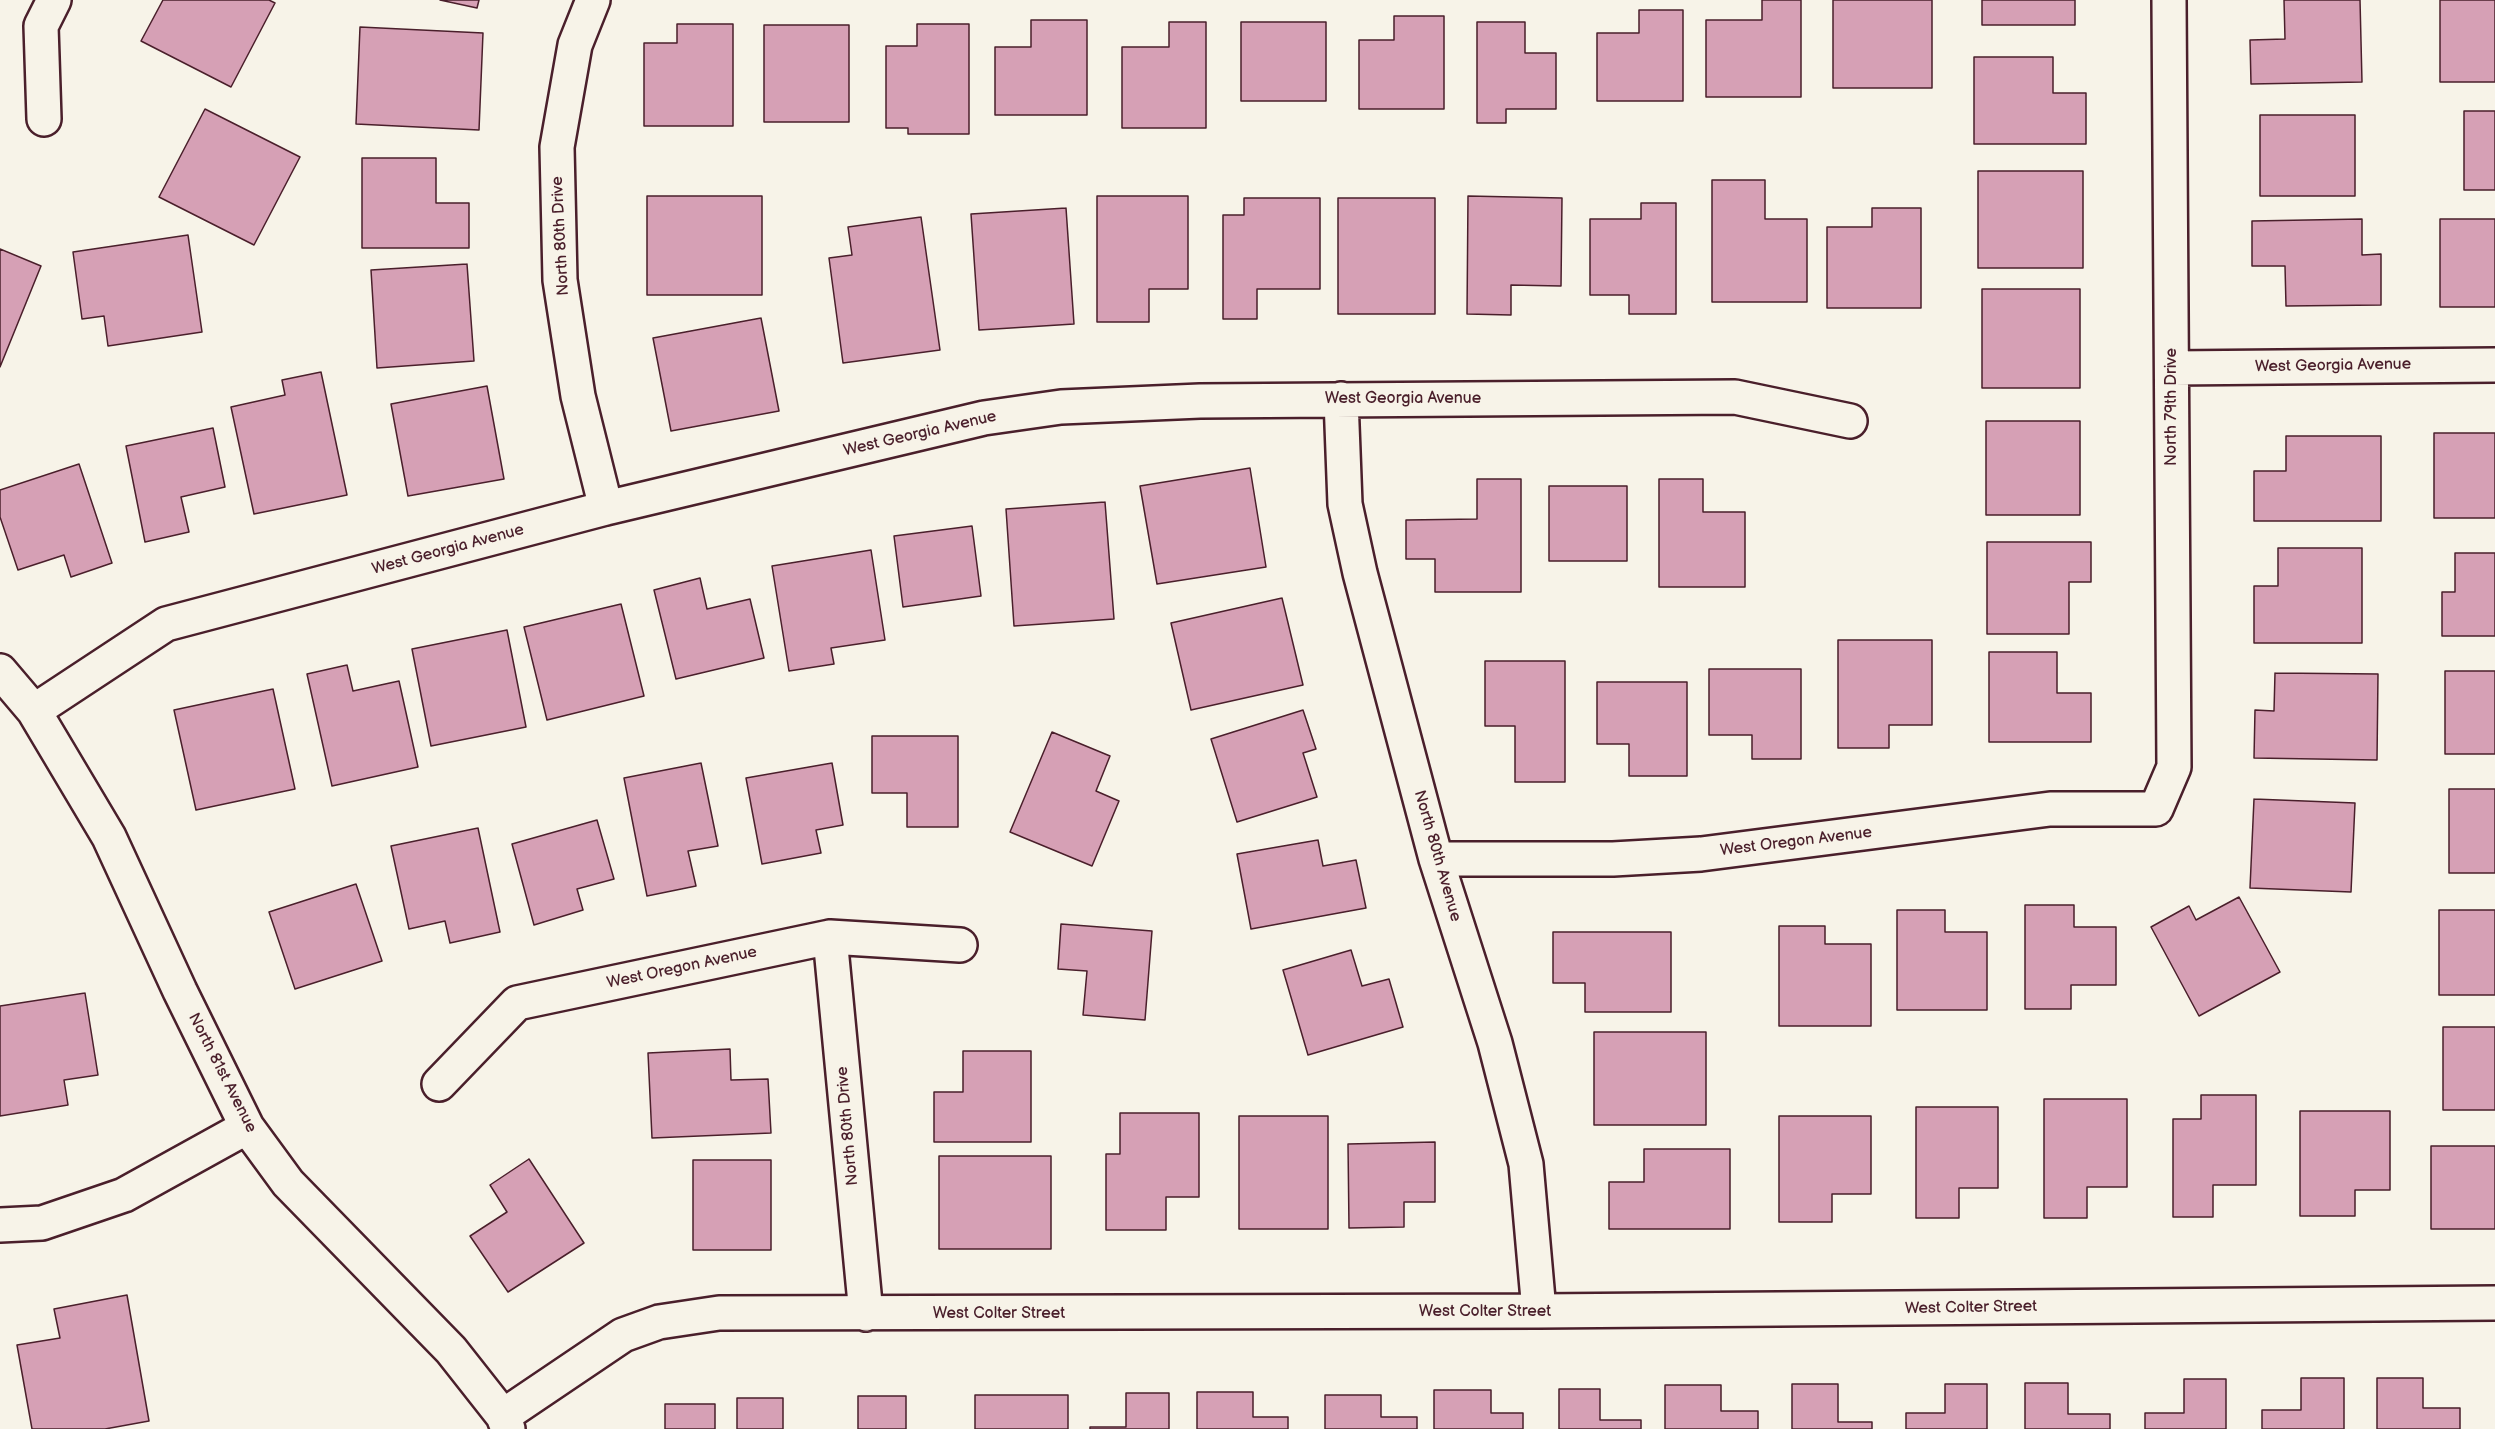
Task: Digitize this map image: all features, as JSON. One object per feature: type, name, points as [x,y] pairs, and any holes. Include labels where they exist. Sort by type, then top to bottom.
[{"type":"street","points":[[44,119],[42,26],[54,0]]},
{"type":"street","name":"North 80th Drive","points":[[592,0],[575,45],[557,147],[560,280],[578,396],[606,508]]},
{"type":"street","name":"North 79th Drive","points":[[2156,809],[2174,767],[2169,0]]},
{"type":"street","name":"West Georgia Avenue","points":[[2172,368],[2495,365]]},
{"type":"street","name":"West Georgia Avenue","points":[[34,711],[166,624],[606,508],[984,418],[1061,407],[1200,401],[1735,397],[1850,421]]},
{"type":"street","name":"North 80th Avenue","points":[[1341,399],[1345,504],[1360,573],[1436,859],[1495,1043],[1526,1164],[1539,1311]]},
{"type":"street","name":"North 81st Avenue","points":[[0,671],[34,711],[109,837],[180,991],[248,1127],[288,1183],[451,1350],[506,1422]]},
{"type":"street","name":"West Oregon Avenue","points":[[1436,859],[1613,859],[1701,854],[2050,809],[2156,809]]},
{"type":"street","name":"North 80th Drive","points":[[831,937],[866,1314]]},
{"type":"street","name":"West Oregon Avenue","points":[[439,1084],[517,1003],[831,937],[960,945]]},
{"type":"street","points":[[0,1225],[42,1223],[124,1196],[248,1127]]},
{"type":"street","name":"West Colter Street","points":[[506,1422],[615,1340],[659,1322],[719,1313],[1539,1311],[2495,1303]]},
{"type":"building","points":[[163,0],[269,0],[275,3],[231,87],[141,41]]},
{"type":"building","points":[[440,0],[479,0],[477,8]]},
{"type":"building","points":[[1762,0],[1801,0],[1801,97],[1706,97],[1706,20],[1762,20]]},
{"type":"building","points":[[1833,0],[1932,0],[1932,88],[1833,88]]},
{"type":"building","points":[[1982,0],[2075,0],[2075,25],[1982,25]]},
{"type":"building","points":[[2284,0],[2360,0],[2362,82],[2251,84],[2250,40],[2285,39]]},
{"type":"building","points":[[2440,0],[2495,0],[2495,82],[2440,82]]},
{"type":"building","points":[[1639,10],[1683,10],[1683,101],[1597,101],[1597,33],[1639,33]]},
{"type":"building","points":[[1394,16],[1444,16],[1444,109],[1359,109],[1359,40],[1394,40]]},
{"type":"building","points":[[1031,20],[1087,20],[1087,115],[995,115],[995,47],[1031,47]]},
{"type":"building","points":[[1169,22],[1206,22],[1206,128],[1122,128],[1122,47],[1169,47]]},
{"type":"building","points":[[1241,22],[1326,22],[1326,101],[1241,101]]},
{"type":"building","points":[[1477,22],[1525,22],[1525,53],[1556,53],[1556,109],[1506,109],[1506,123],[1477,123]]},
{"type":"building","points":[[677,24],[733,24],[733,126],[644,126],[644,43],[677,43]]},
{"type":"building","points":[[917,24],[969,24],[969,134],[908,134],[908,128],[886,128],[886,46],[917,46]]},
{"type":"building","points":[[764,25],[849,25],[849,122],[764,122]]},
{"type":"building","points":[[360,27],[483,33],[479,130],[356,124]]},
{"type":"building","points":[[1974,57],[2053,57],[2053,93],[2086,93],[2086,144],[1974,144]]},
{"type":"building","points":[[205,109],[300,157],[254,245],[159,197]]},
{"type":"building","points":[[2464,111],[2495,111],[2495,190],[2464,190]]},
{"type":"building","points":[[2260,115],[2355,115],[2355,196],[2260,196]]},
{"type":"building","points":[[362,158],[436,158],[436,203],[469,203],[469,248],[362,248]]},
{"type":"building","points":[[1978,171],[2083,171],[2083,268],[1978,268]]},
{"type":"building","points":[[1712,180],[1765,180],[1765,219],[1807,219],[1807,302],[1712,302]]},
{"type":"building","points":[[647,196],[762,196],[762,295],[647,295]]},
{"type":"building","points":[[1097,196],[1188,196],[1188,289],[1149,289],[1149,322],[1097,322]]},
{"type":"building","points":[[1468,196],[1562,198],[1561,286],[1511,285],[1511,315],[1467,314]]},
{"type":"building","points":[[1244,198],[1320,198],[1320,289],[1257,289],[1257,319],[1223,319],[1223,215],[1244,215]]},
{"type":"building","points":[[1338,198],[1435,198],[1435,314],[1338,314]]},
{"type":"building","points":[[1641,203],[1676,203],[1676,314],[1629,314],[1629,295],[1590,295],[1590,219],[1641,219]]},
{"type":"building","points":[[1066,208],[1074,324],[979,330],[971,214]]},
{"type":"building","points":[[1872,208],[1921,208],[1921,308],[1827,308],[1827,227],[1872,227]]},
{"type":"building","points":[[921,217],[940,350],[843,363],[829,258],[852,255],[848,227]]},
{"type":"building","points":[[2362,219],[2362,255],[2381,254],[2381,305],[2286,306],[2285,266],[2252,266],[2252,221]]},
{"type":"building","points":[[2440,219],[2495,219],[2495,307],[2440,307]]},
{"type":"building","points":[[188,235],[202,332],[108,346],[104,316],[82,319],[73,252]]},
{"type":"building","points":[[0,249],[41,266],[0,367]]},
{"type":"building","points":[[467,264],[474,361],[377,368],[371,270]]},
{"type":"building","points":[[1982,289],[2080,289],[2080,388],[1982,388]]},
{"type":"building","points":[[761,318],[779,411],[671,431],[653,338]]},
{"type":"building","points":[[321,372],[347,495],[254,514],[231,407],[285,395],[282,380]]},
{"type":"building","points":[[487,386],[504,479],[408,496],[391,404]]},
{"type":"building","points":[[1986,421],[2080,421],[2080,515],[1986,515]]},
{"type":"building","points":[[213,428],[225,487],[181,497],[189,532],[145,542],[126,446]]},
{"type":"building","points":[[2434,433],[2495,433],[2495,518],[2434,518]]},
{"type":"building","points":[[2286,436],[2381,436],[2381,521],[2254,521],[2254,471],[2286,471]]},
{"type":"building","points":[[79,464],[112,563],[71,577],[64,555],[18,570],[0,517],[0,490]]},
{"type":"building","points":[[1250,468],[1266,567],[1157,584],[1140,486]]},
{"type":"building","points":[[1477,479],[1521,479],[1521,592],[1435,592],[1435,559],[1406,559],[1406,520],[1477,519]]},
{"type":"building","points":[[1659,479],[1703,479],[1703,512],[1745,512],[1745,587],[1659,587]]},
{"type":"building","points":[[1549,486],[1627,486],[1627,561],[1549,561]]},
{"type":"building","points":[[1105,502],[1114,619],[1014,626],[1006,509]]},
{"type":"building","points":[[972,526],[981,596],[903,607],[894,536]]},
{"type":"building","points":[[1987,542],[2091,542],[2091,582],[2069,582],[2069,634],[1987,634]]},
{"type":"building","points":[[2278,548],[2362,548],[2362,643],[2254,643],[2254,586],[2278,586]]},
{"type":"building","points":[[871,550],[885,640],[831,648],[834,664],[789,671],[772,566]]},
{"type":"building","points":[[2455,553],[2495,553],[2495,636],[2442,636],[2442,592],[2455,592]]},
{"type":"building","points":[[700,578],[707,609],[750,599],[764,658],[676,679],[654,590]]},
{"type":"building","points":[[1282,598],[1303,685],[1191,710],[1171,623]]},
{"type":"building","points":[[621,604],[644,696],[547,720],[524,627]]},
{"type":"building","points":[[507,630],[526,727],[431,746],[412,649]]},
{"type":"building","points":[[1838,640],[1932,640],[1932,725],[1889,725],[1889,748],[1838,748]]},
{"type":"building","points":[[1989,652],[2057,652],[2057,693],[2091,693],[2091,742],[1989,742]]},
{"type":"building","points":[[1485,661],[1565,661],[1565,782],[1515,782],[1515,726],[1485,726]]},
{"type":"building","points":[[347,665],[353,691],[399,681],[418,767],[332,786],[307,674]]},
{"type":"building","points":[[1709,669],[1801,669],[1801,759],[1752,759],[1752,735],[1709,735]]},
{"type":"building","points":[[2445,671],[2495,671],[2495,754],[2445,754]]},
{"type":"building","points":[[2275,673],[2378,674],[2377,760],[2254,758],[2255,710],[2274,711]]},
{"type":"building","points":[[1597,682],[1687,682],[1687,776],[1629,776],[1629,744],[1597,744]]},
{"type":"building","points":[[273,689],[295,789],[196,810],[174,710]]},
{"type":"building","points":[[1303,710],[1316,749],[1303,753],[1317,797],[1237,822],[1211,739]]},
{"type":"building","points":[[1052,732],[1110,756],[1096,791],[1119,801],[1092,866],[1010,832]]},
{"type":"building","points":[[872,736],[958,736],[958,827],[907,827],[907,793],[872,793]]},
{"type":"building","points":[[701,763],[718,846],[688,851],[696,886],[647,896],[624,778]]},
{"type":"building","points":[[832,763],[843,825],[816,830],[821,853],[762,864],[746,778]]},
{"type":"building","points":[[2449,789],[2495,789],[2495,873],[2449,873]]},
{"type":"building","points":[[2254,799],[2355,803],[2351,892],[2250,888]]},
{"type":"building","points":[[597,820],[614,879],[577,889],[583,910],[534,925],[512,844]]},
{"type":"building","points":[[478,828],[500,932],[450,943],[445,921],[409,929],[391,846]]},
{"type":"building","points":[[1318,840],[1323,866],[1356,860],[1366,908],[1251,929],[1237,854]]},
{"type":"building","points":[[356,884],[382,961],[295,989],[269,912]]},
{"type":"building","points":[[2239,897],[2280,972],[2199,1016],[2151,927],[2189,906],[2196,920]]},
{"type":"building","points":[[2025,905],[2074,905],[2074,927],[2116,927],[2116,985],[2071,985],[2071,1009],[2025,1009]]},
{"type":"building","points":[[1897,910],[1945,910],[1945,932],[1987,932],[1987,1010],[1897,1010]]},
{"type":"building","points":[[2439,910],[2495,910],[2495,995],[2439,995]]},
{"type":"building","points":[[1061,924],[1152,931],[1145,1020],[1083,1015],[1087,971],[1058,969]]},
{"type":"building","points":[[1779,926],[1825,926],[1825,944],[1871,944],[1871,1026],[1779,1026]]},
{"type":"building","points":[[1553,932],[1671,932],[1671,1012],[1585,1012],[1585,983],[1553,983]]},
{"type":"building","points":[[1351,950],[1362,986],[1389,979],[1403,1027],[1308,1055],[1283,970]]},
{"type":"building","points":[[85,993],[98,1075],[64,1080],[68,1105],[0,1116],[0,1006]]},
{"type":"building","points":[[2443,1027],[2495,1027],[2495,1110],[2443,1110]]},
{"type":"building","points":[[1594,1032],[1706,1032],[1706,1125],[1594,1125]]},
{"type":"building","points":[[730,1049],[731,1080],[768,1079],[771,1133],[652,1138],[648,1053]]},
{"type":"building","points":[[963,1051],[1031,1051],[1031,1142],[934,1142],[934,1092],[963,1092]]},
{"type":"building","points":[[2201,1095],[2256,1095],[2256,1185],[2213,1185],[2213,1217],[2173,1217],[2173,1119],[2201,1119]]},
{"type":"building","points":[[2044,1099],[2127,1099],[2127,1187],[2087,1187],[2087,1218],[2044,1218]]},
{"type":"building","points":[[1916,1107],[1998,1107],[1998,1188],[1959,1188],[1959,1218],[1916,1218]]},
{"type":"building","points":[[2300,1111],[2390,1111],[2390,1190],[2355,1190],[2355,1216],[2300,1216]]},
{"type":"building","points":[[1120,1113],[1199,1113],[1199,1197],[1166,1197],[1166,1230],[1106,1230],[1106,1154],[1120,1154]]},
{"type":"building","points":[[1239,1116],[1328,1116],[1328,1229],[1239,1229]]},
{"type":"building","points":[[1779,1116],[1871,1116],[1871,1194],[1832,1194],[1832,1222],[1779,1222]]},
{"type":"building","points":[[1435,1142],[1435,1202],[1404,1202],[1404,1227],[1349,1228],[1348,1144]]},
{"type":"building","points":[[2431,1146],[2495,1146],[2495,1229],[2431,1229]]},
{"type":"building","points":[[1644,1149],[1730,1149],[1730,1229],[1609,1229],[1609,1182],[1644,1182]]},
{"type":"building","points":[[939,1156],[1051,1156],[1051,1249],[939,1249]]},
{"type":"building","points":[[529,1159],[584,1243],[508,1292],[470,1236],[507,1212],[490,1185]]},
{"type":"building","points":[[693,1160],[771,1160],[771,1250],[693,1250]]},
{"type":"building","points":[[127,1295],[149,1421],[105,1429],[32,1429],[17,1345],[60,1338],[54,1309]]},
{"type":"building","points":[[2301,1378],[2344,1378],[2344,1429],[2262,1429],[2262,1410],[2301,1410]]},
{"type":"building","points":[[2377,1378],[2423,1378],[2423,1408],[2460,1408],[2460,1429],[2377,1429]]},
{"type":"building","points":[[2184,1379],[2226,1379],[2226,1429],[2145,1429],[2145,1413],[2184,1413]]},
{"type":"building","points":[[2025,1383],[2068,1383],[2068,1414],[2110,1414],[2110,1429],[2025,1429]]},
{"type":"building","points":[[1792,1384],[1838,1384],[1838,1422],[1872,1422],[1872,1429],[1792,1429]]},
{"type":"building","points":[[1945,1384],[1987,1384],[1987,1429],[1906,1429],[1906,1413],[1945,1413]]},
{"type":"building","points":[[1665,1385],[1721,1385],[1721,1411],[1758,1411],[1758,1429],[1665,1429]]},
{"type":"building","points":[[1559,1389],[1600,1389],[1600,1420],[1641,1420],[1641,1429],[1559,1429]]},
{"type":"building","points":[[1434,1390],[1491,1390],[1491,1413],[1523,1413],[1523,1429],[1434,1429]]},
{"type":"building","points":[[1197,1392],[1253,1392],[1253,1417],[1288,1417],[1288,1429],[1197,1429]]},
{"type":"building","points":[[1126,1393],[1169,1393],[1169,1429],[1090,1429],[1090,1427],[1126,1427]]},
{"type":"building","points":[[975,1395],[1068,1395],[1068,1429],[975,1429]]},
{"type":"building","points":[[1325,1395],[1381,1395],[1381,1417],[1417,1417],[1417,1429],[1325,1429]]},
{"type":"building","points":[[858,1396],[906,1396],[906,1429],[858,1429]]},
{"type":"building","points":[[737,1398],[783,1398],[783,1429],[737,1429]]},
{"type":"building","points":[[665,1404],[715,1404],[715,1429],[665,1429]]}]
